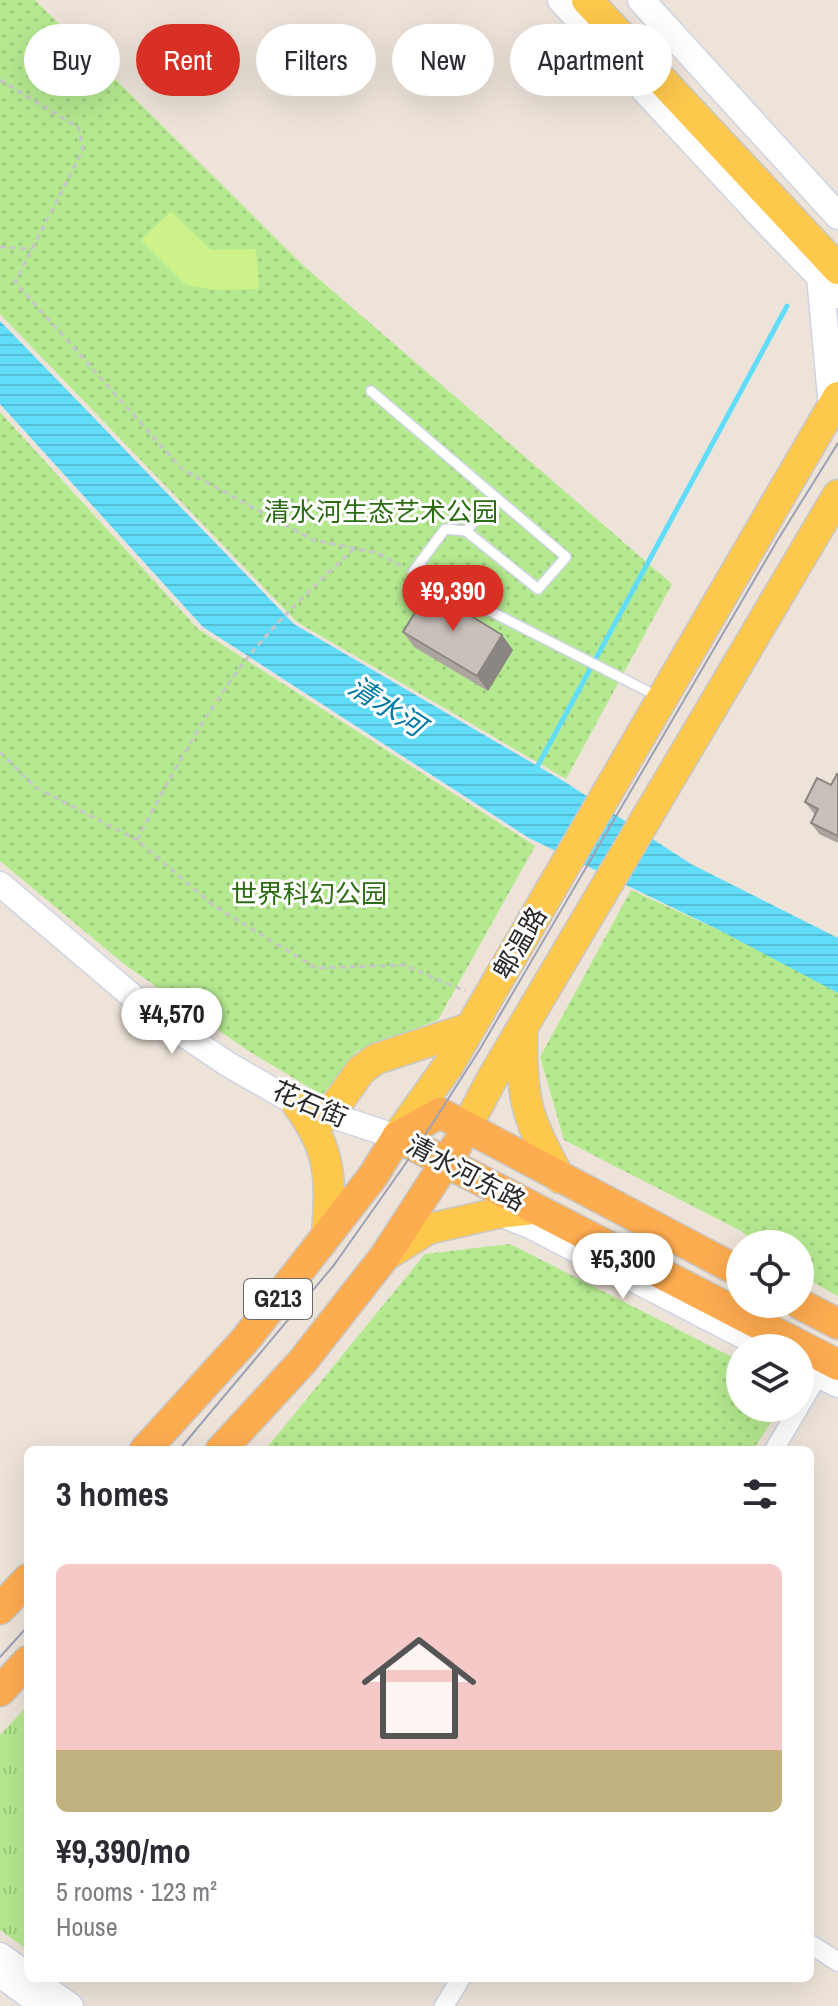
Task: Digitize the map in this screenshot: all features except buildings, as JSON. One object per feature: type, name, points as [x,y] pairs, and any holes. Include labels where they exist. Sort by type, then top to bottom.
[{"type":"highway","name":"清水河东路","points":[[397,1137],[440,1113],[726,1265]]},
{"type":"highway","name":"郫温路","points":[[225,1446],[302,1362],[385,1256],[448,1161],[466,1128]]},
{"type":"highway","name":"清水河东路","points":[[397,1137],[448,1161],[824,1370]]},
{"type":"highway","name":"郫温路","points":[[149,1446],[246,1339],[373,1176],[397,1137]]},
{"type":"highway","points":[[814,1311],[838,1324]]},
{"type":"highway","points":[[0,1609],[24,1583]]},
{"type":"highway","points":[[0,1691],[24,1665]]},
{"type":"main road","points":[[561,0],[832,280]]},
{"type":"main road","points":[[587,0],[832,280],[835,402]]},
{"type":"main road","points":[[614,0],[838,240]]},
{"type":"main road","points":[[641,0],[838,216]]},
{"type":"main road","name":"郫温路","points":[[397,1137],[448,1066],[835,402]]},
{"type":"main road","name":"郫温路","points":[[466,1128],[838,495]]},
{"type":"main road","points":[[329,1115],[361,1070],[376,1059],[470,1028]]},
{"type":"main road","points":[[523,1028],[524,1099],[536,1136],[560,1178]]},
{"type":"main road","points":[[297,1104],[315,1128],[324,1150],[331,1188],[327,1235]]},
{"type":"main road","points":[[385,1256],[428,1229],[498,1213],[533,1209]]},
{"type":"street","name":"花石街","points":[[0,884],[152,1013],[226,1063],[297,1104],[397,1137]]},
{"type":"street","points":[[498,1213],[532,1227],[739,1334]]},
{"type":"street","points":[[776,1446],[791,1422]]},
{"type":"street","points":[[814,1947],[838,1962]]},
{"type":"street","points":[[0,1955],[24,1973]]},
{"type":"street","points":[[0,1975],[43,2006]]},
{"type":"street","points":[[37,1982],[71,2006]]},
{"type":"street","points":[[444,2006],[459,1982]]},
{"type":"lane","points":[[371,391],[566,557],[538,589],[466,531],[445,529],[413,572],[662,698]]},
{"type":"lane","points":[[466,531],[495,497]]},
{"type":"path","points":[[0,80],[79,128],[83,150],[15,282],[182,469],[313,540],[378,553],[413,572]]},
{"type":"path","points":[[0,247],[32,249]]},
{"type":"path","points":[[137,840],[174,769],[243,664],[316,584],[355,548]]},
{"type":"path","points":[[0,752],[35,787],[137,840],[214,906],[316,968],[404,965],[487,1000]]},
{"type":"green space","name":"清水河生态艺术公园","points":[[0,0],[35,0],[59,24],[24,24],[24,96],[120,96],[120,84],[305,267],[672,584],[566,779],[297,622],[0,314]]},
{"type":"green space","points":[[171,211],[211,250],[256,249],[259,289],[215,290],[186,285],[141,240]]},
{"type":"green space","name":"世界科幻公园","points":[[0,412],[198,629],[535,846],[438,1020],[357,1051],[322,1095],[247,1050],[124,964],[0,861]]},
{"type":"green space","points":[[631,890],[743,941],[838,992],[838,1296],[814,1283],[814,1230],[739,1230],[564,1140],[540,1057]]},
{"type":"green space","points":[[510,1244],[726,1354],[726,1422],[771,1422],[756,1446],[268,1446],[425,1254]]},
{"type":"green space","points":[[24,1709],[24,1947],[0,1930],[0,1735]]},
{"type":"water","name":"清水河","points":[[0,321],[294,624],[565,782],[691,864],[838,938],[838,993],[721,931],[529,838],[203,627],[0,404]]},
{"type":"waterway","points":[[536,769],[787,306]]},
{"type":"tram line","points":[[182,1446],[334,1265],[418,1146],[480,1049],[777,541],[838,443]]},
{"type":"tram line","points":[[0,1657],[24,1630]]}]
